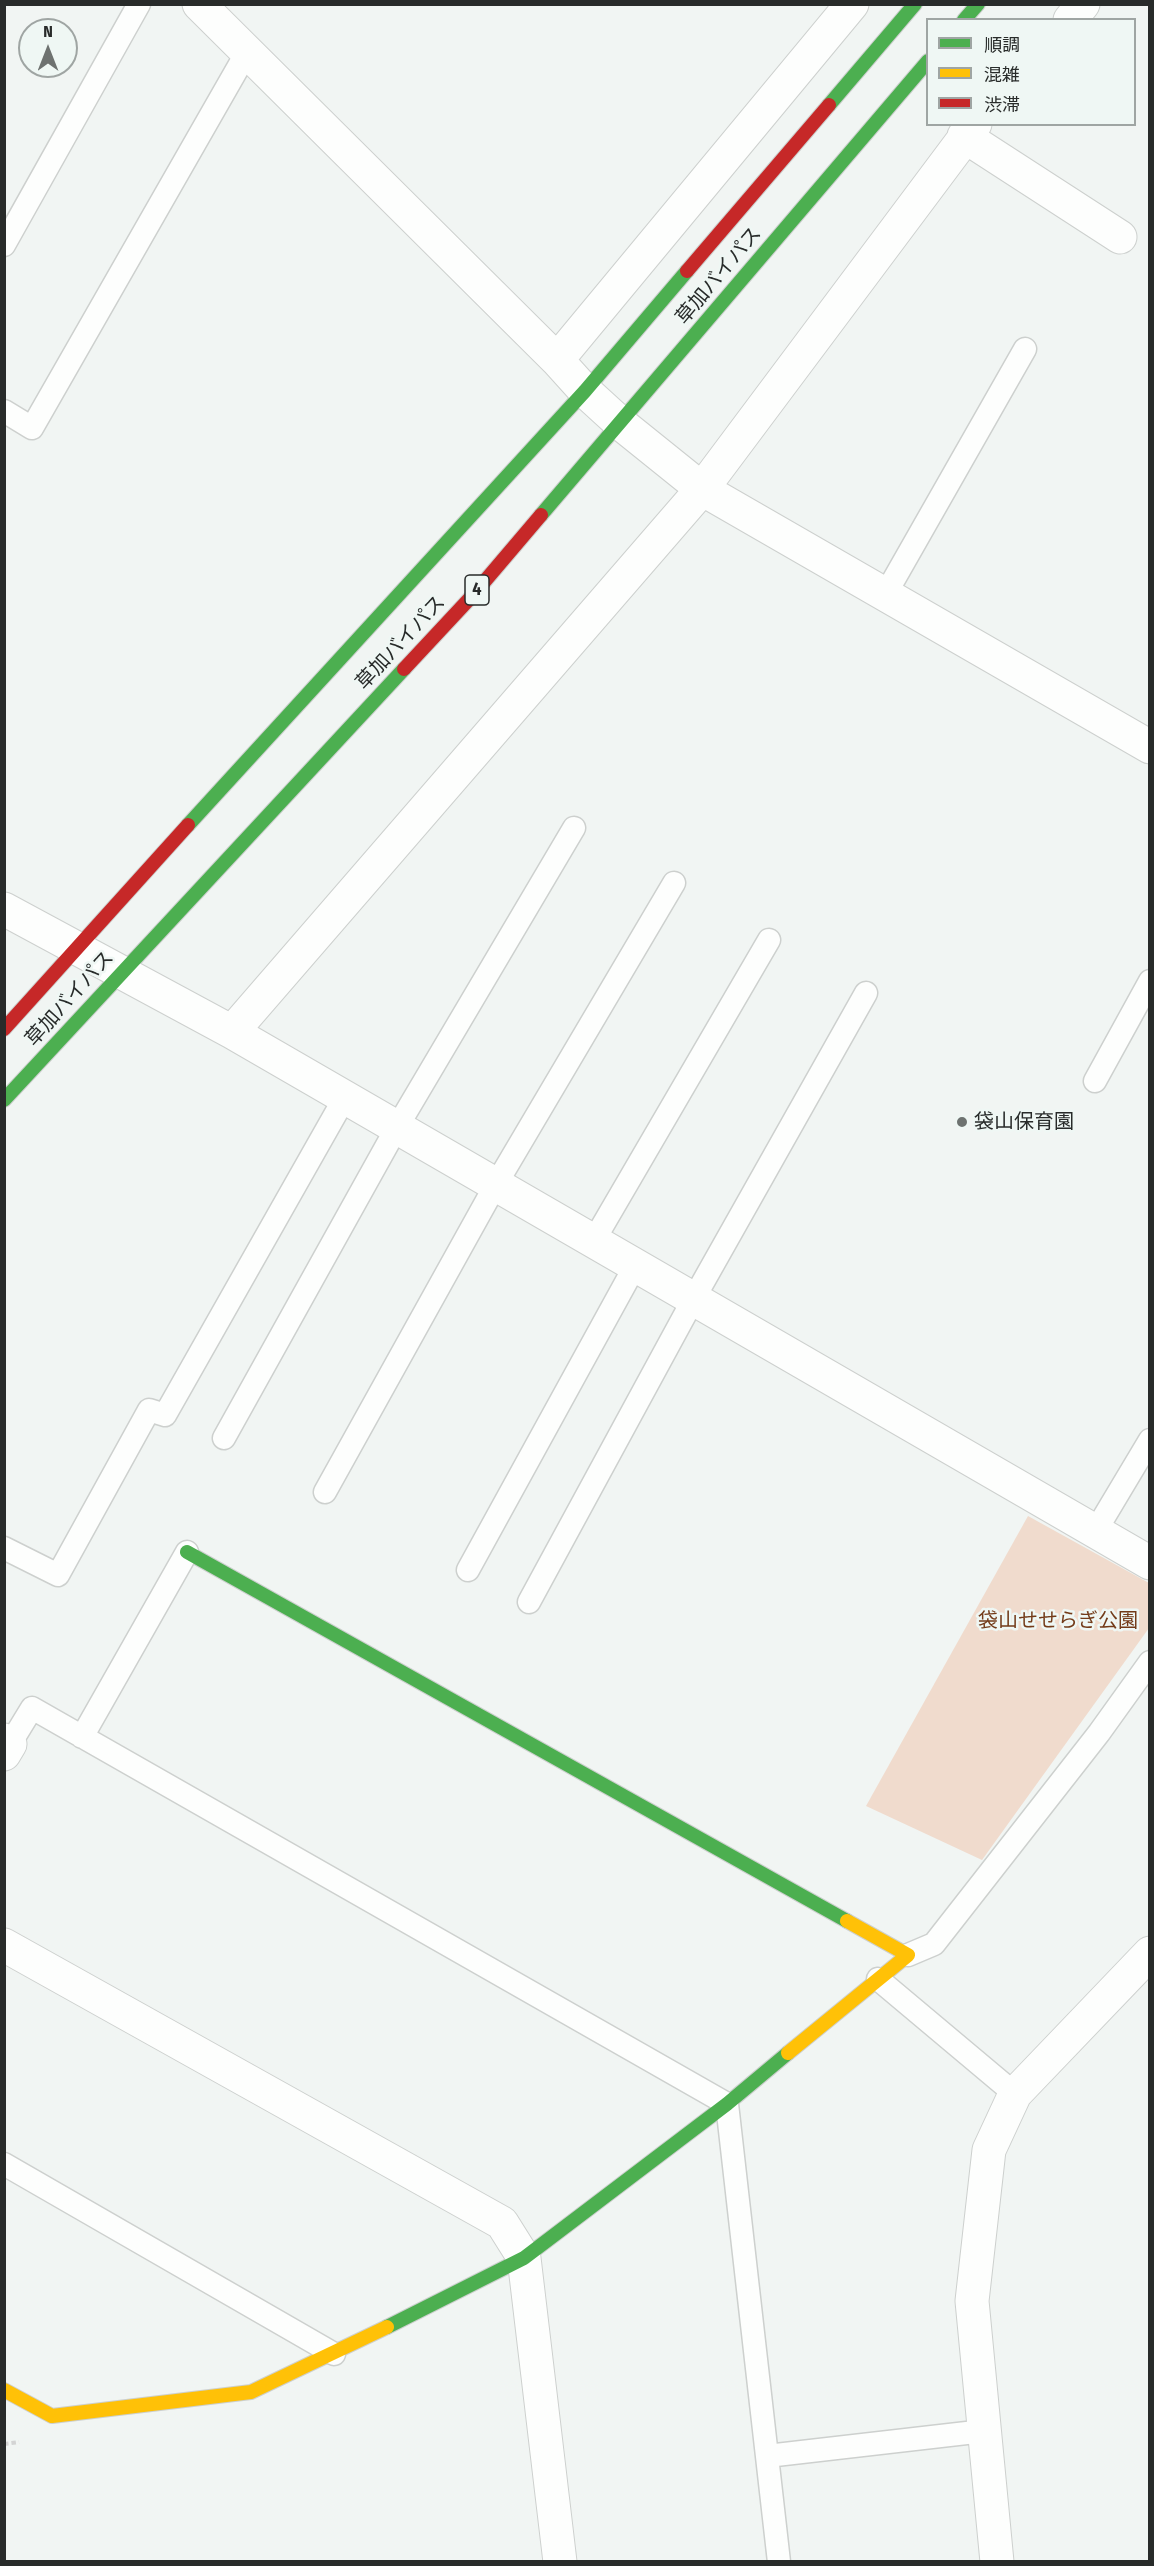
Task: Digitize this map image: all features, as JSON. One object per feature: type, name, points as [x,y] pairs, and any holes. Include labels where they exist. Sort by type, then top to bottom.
[{"type":"main road","name":"草加バイパス","points":[[4,1029],[298,703],[585,391],[915,4]]},
{"type":"main road","points":[[966,18],[978,4]]},
{"type":"main road","name":"草加バイパス","points":[[4,1100],[119,973],[473,595],[926,62]]},
{"type":"main road","points":[[4,2390],[52,2416],[251,2392],[334,2354],[524,2258],[727,2104],[908,1955],[187,1552]]},
{"type":"street","points":[[199,4],[557,360],[585,391],[620,423],[702,489],[885,595],[1148,742]]},
{"type":"street","points":[[557,360],[852,4]]},
{"type":"street","points":[[1072,18],[1083,4]]},
{"type":"street","points":[[232,1032],[702,489],[969,130],[1120,237]]},
{"type":"street","points":[[4,909],[232,1032],[344,1099],[1149,1563]]},
{"type":"street","points":[[4,1946],[502,2223],[524,2258],[560,2562]]},
{"type":"street","points":[[997,2562],[972,2301],[989,2150],[1015,2094],[1149,1953]]},
{"type":"lane","points":[[4,245],[139,4]]},
{"type":"lane","points":[[4,411],[32,428],[247,52]]},
{"type":"lane","points":[[885,595],[1025,349]]},
{"type":"lane","points":[[224,1438],[396,1129],[574,828]]},
{"type":"lane","points":[[325,1492],[495,1186],[674,883]]},
{"type":"lane","points":[[593,1242],[769,940]]},
{"type":"lane","points":[[1095,1081],[1149,981]]},
{"type":"lane","points":[[529,1602],[693,1300],[866,993]]},
{"type":"lane","points":[[4,1548],[58,1575],[148,1410],[165,1415],[344,1099]]},
{"type":"lane","points":[[468,1570],[635,1266]]},
{"type":"lane","points":[[1095,1532],[1149,1440]]},
{"type":"lane","points":[[82,1737],[187,1552]]},
{"type":"lane","points":[[908,1955],[934,1944],[1099,1733],[1149,1662]]},
{"type":"lane","points":[[6,1746],[32,1708],[727,2104],[779,2562]]},
{"type":"lane","points":[[878,1979],[1015,2094]]},
{"type":"lane","points":[[4,2164],[334,2354]]},
{"type":"lane","points":[[767,2456],[984,2431]]},
{"type":"green space","name":"袋山せせらぎ公園","points":[[1028,1516],[1149,1583],[1149,1628],[982,1860],[866,1806]]},
{"type":"traffic: fast","points":[[829,105],[915,4]]},
{"type":"traffic: fast","points":[[966,18],[978,4]]},
{"type":"traffic: fast","points":[[541,515],[926,63]]},
{"type":"traffic: fast","points":[[188,825],[585,391],[687,271]]},
{"type":"traffic: fast","points":[[4,1100],[404,669]]},
{"type":"traffic: fast","points":[[187,1552],[847,1921]]},
{"type":"traffic: fast","points":[[387,2327],[524,2258],[727,2104],[788,2053]]},
{"type":"traffic: slow","points":[[788,2053],[908,1955],[847,1921]]},
{"type":"traffic: slow","points":[[4,2390],[52,2416],[251,2392],[387,2327]]},
{"type":"traffic: jam","points":[[687,271],[829,105]]},
{"type":"traffic: jam","points":[[404,669],[473,595],[541,515]]},
{"type":"traffic: jam","points":[[4,1029],[188,825]]},
{"type":"place","name":"袋山保育園","points":[[962,1122]]}]
